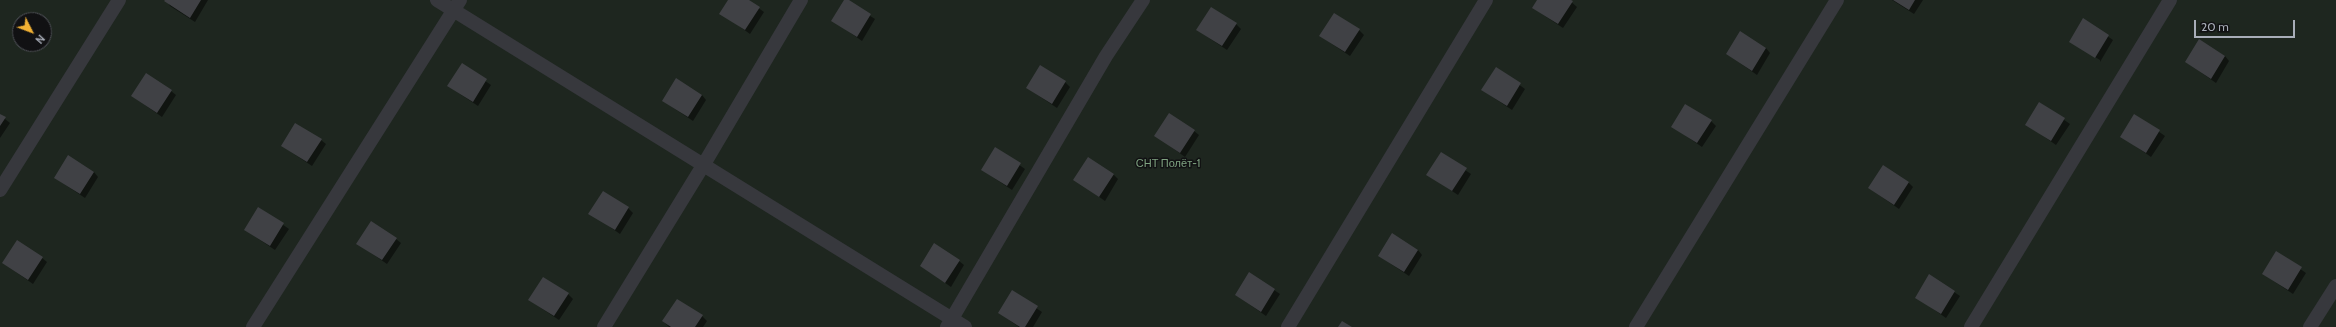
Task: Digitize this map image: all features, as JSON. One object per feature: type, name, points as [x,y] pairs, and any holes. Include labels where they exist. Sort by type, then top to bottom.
[{"type":"lane","points":[[0,190],[118,0]]},
{"type":"lane","points":[[437,0],[457,5],[949,323],[965,327]]},
{"type":"lane","points":[[604,327],[704,164],[801,0]]},
{"type":"lane","points":[[949,323],[1106,56],[1143,0]]},
{"type":"lane","points":[[1288,327],[1486,0]]},
{"type":"lane","points":[[1636,327],[1837,0]]},
{"type":"lane","points":[[1971,327],[2170,0]]},
{"type":"lane","points":[[253,327],[457,5]]},
{"type":"lane","points":[[2310,327],[2336,286]]},
{"type":"green space","name":"СНТ Полёт-1","points":[[0,0],[2336,0],[2336,327],[0,327]]},
{"type":"building","points":[[201,0],[190,18],[164,1]]},
{"type":"building","points":[[728,0],[749,0],[760,7],[745,30],[719,14]]},
{"type":"building","points":[[844,0],[849,0],[871,14],[857,37],[831,21]]},
{"type":"building","points":[[1537,0],[1573,1],[1558,24],[1532,8]]},
{"type":"building","points":[[1893,0],[1915,0],[1909,10]]},
{"type":"building","points":[[1211,7],[1237,23],[1222,46],[1196,30]]},
{"type":"building","points":[[1334,13],[1360,29],[1345,52],[1319,36]]},
{"type":"building","points":[[2083,18],[2109,35],[2095,58],[2069,42]]},
{"type":"building","points":[[1740,31],[1766,48],[1752,71],[1726,54]]},
{"type":"building","points":[[2199,39],[2225,56],[2211,79],[2185,62]]},
{"type":"building","points":[[462,63],[487,79],[473,102],[447,86]]},
{"type":"building","points":[[1040,65],[1066,81],[1052,104],[1026,88]]},
{"type":"building","points":[[1496,67],[1521,83],[1507,106],[1481,90]]},
{"type":"building","points":[[146,73],[172,90],[157,113],[131,96]]},
{"type":"building","points":[[676,78],[702,95],[688,117],[662,101]]},
{"type":"building","points":[[2039,102],[2065,118],[2051,141],[2025,125]]},
{"type":"building","points":[[1685,104],[1712,120],[1697,143],[1671,127]]},
{"type":"building","points":[[1169,113],[1195,130],[1180,153],[1154,136]]},
{"type":"building","points":[[0,114],[6,117],[0,126]]},
{"type":"building","points":[[2134,114],[2160,130],[2146,153],[2120,137]]},
{"type":"building","points":[[295,123],[322,139],[307,162],[281,146]]},
{"type":"building","points":[[995,147],[1021,163],[1007,186],[981,170]]},
{"type":"building","points":[[1441,152],[1467,168],[1452,191],[1426,175]]},
{"type":"building","points":[[68,155],[94,172],[80,194],[54,178]]},
{"type":"building","points":[[1088,157],[1114,174],[1099,197],[1073,180]]},
{"type":"building","points":[[1883,165],[1909,182],[1894,205],[1868,188]]},
{"type":"building","points":[[603,191],[629,207],[615,230],[588,214]]},
{"type":"building","points":[[258,207],[284,223],[270,246],[244,230]]},
{"type":"building","points":[[371,221],[397,238],[382,260],[356,244]]},
{"type":"building","points":[[1392,233],[1418,250],[1404,272],[1378,256]]},
{"type":"building","points":[[17,240],[43,257],[28,280],[2,263]]},
{"type":"building","points":[[934,243],[960,260],[945,283],[920,266]]},
{"type":"building","points":[[2276,251],[2302,267],[2288,290],[2262,274]]},
{"type":"building","points":[[1249,272],[1275,289],[1261,312],[1235,295]]},
{"type":"building","points":[[1929,274],[1955,291],[1941,314],[1915,298]]},
{"type":"building","points":[[543,277],[569,293],[554,316],[528,300]]},
{"type":"building","points":[[1012,290],[1038,306],[1025,327],[1020,327],[998,313]]},
{"type":"building","points":[[677,299],[703,315],[695,327],[671,327],[662,321]]},
{"type":"building","points":[[1342,321],[1352,327],[1338,327]]}]
